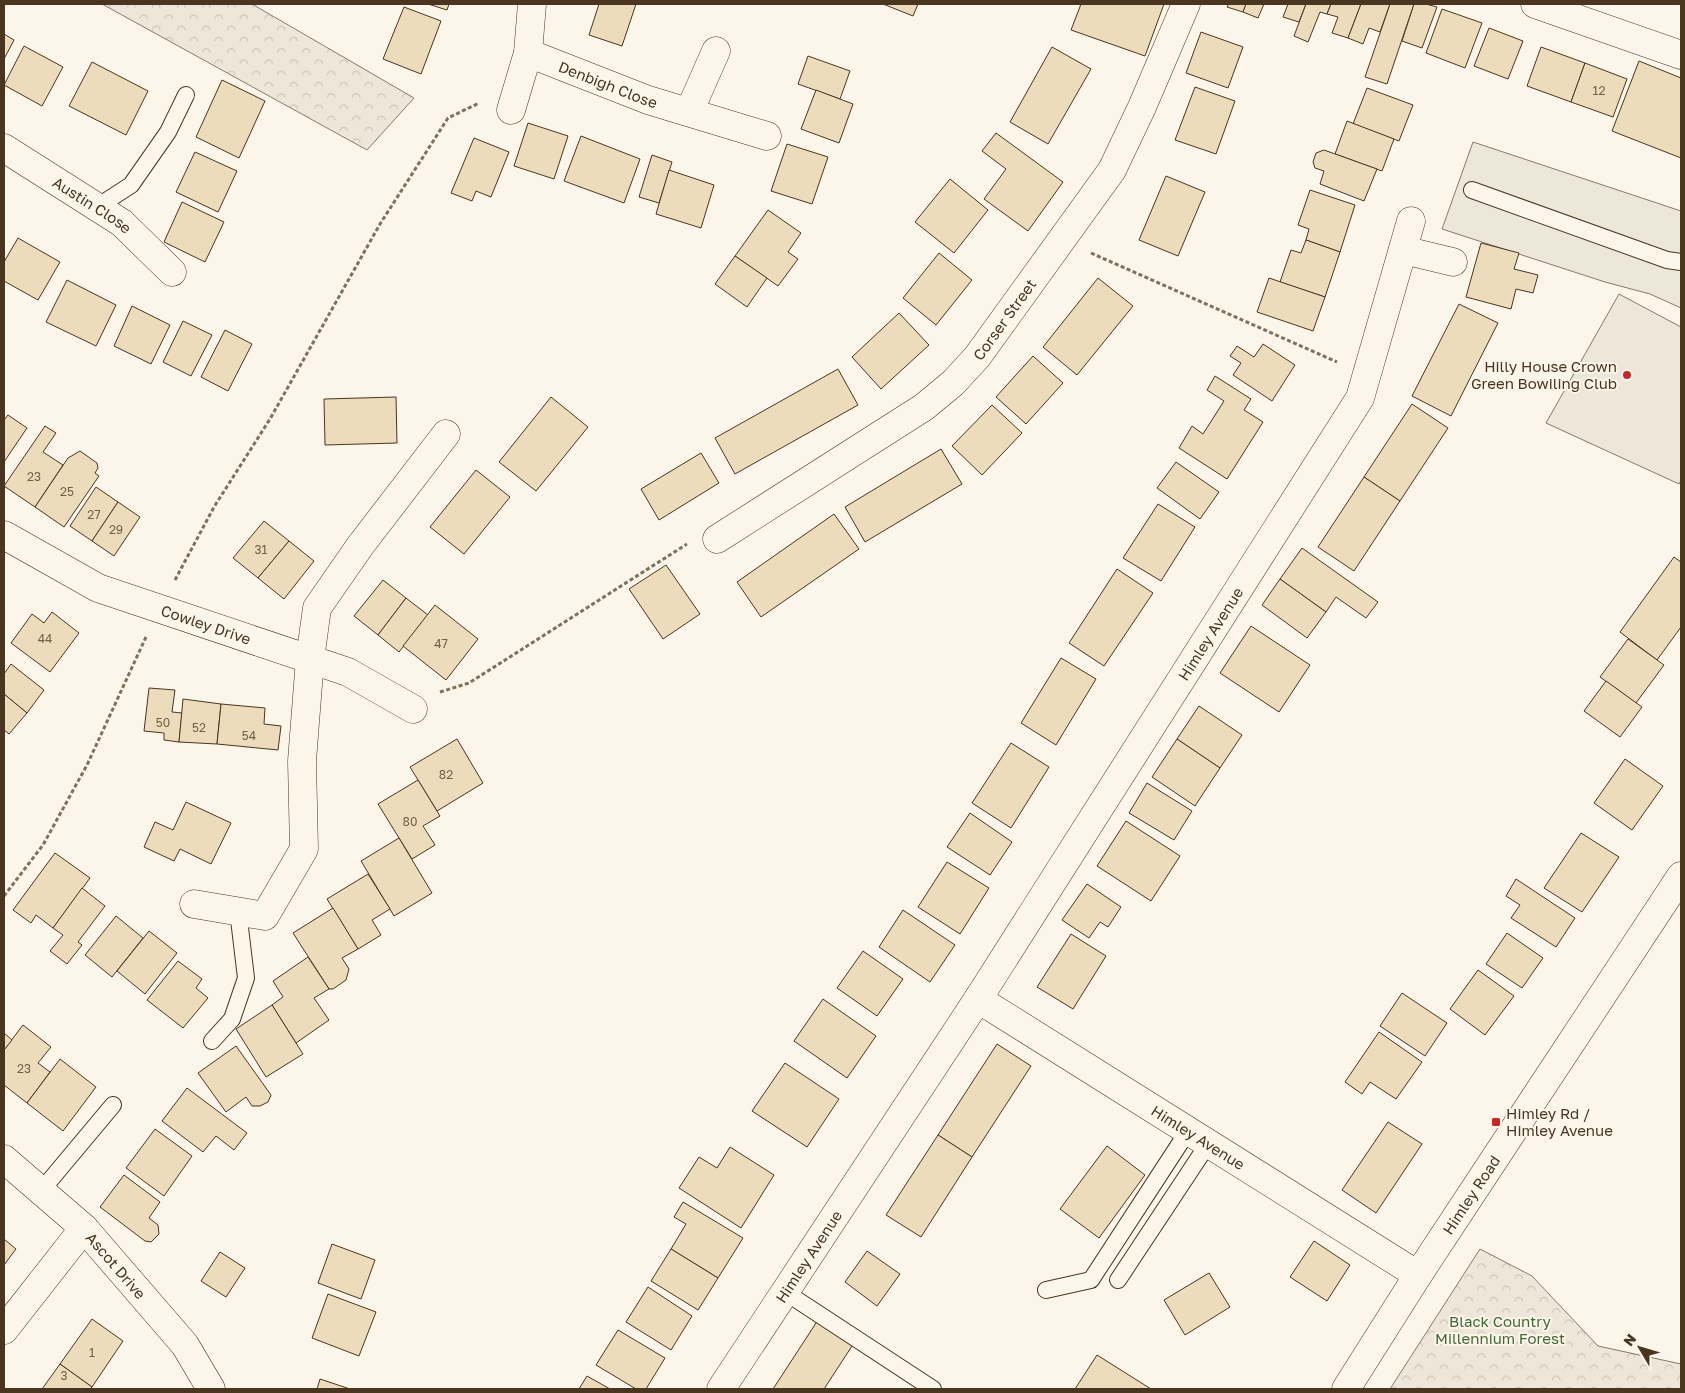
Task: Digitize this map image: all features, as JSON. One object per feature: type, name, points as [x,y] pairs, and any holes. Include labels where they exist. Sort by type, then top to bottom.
[{"type":"street","points":[[515,98],[528,53],[532,4]]},
{"type":"street","name":"Corser Street","points":[[717,539],[924,407],[953,383],[978,357],[1063,241],[1112,170],[1142,107],[1186,4]]},
{"type":"street","points":[[1535,4],[1681,55]]},
{"type":"street","points":[[689,112],[716,51]]},
{"type":"street","name":"Denbigh Close","points":[[528,53],[648,100],[767,136]]},
{"type":"street","name":"Austin Close","points":[[4,148],[122,223],[172,272]]},
{"type":"street","name":"Himley Avenue","points":[[721,1389],[978,999],[1360,398],[1411,221]]},
{"type":"street","points":[[1403,250],[1453,262]]},
{"type":"street","points":[[194,904],[264,916],[304,849],[302,761],[310,659],[317,608],[360,546],[446,434]]},
{"type":"street","name":"Cowley Drive","points":[[4,535],[98,588],[348,672],[408,707]]},
{"type":"street","name":"Himley Road","points":[[1346,1389],[1418,1275],[1681,876]]},
{"type":"street","name":"Himley Avenue","points":[[978,999],[1418,1275]]},
{"type":"street","name":"Ascot Drive","points":[[4,1159],[84,1228],[185,1345],[210,1389]]},
{"type":"street","points":[[4,1330],[84,1228]]},
{"type":"lane","points":[[97,207],[131,186],[168,132],[186,95]]},
{"type":"lane","points":[[1472,190],[1667,260],[1681,262]]},
{"type":"lane","points":[[212,1040],[232,1019],[246,978],[238,912]]},
{"type":"lane","points":[[41,1191],[112,1105]]},
{"type":"lane","points":[[1118,1280],[1198,1137]]},
{"type":"lane","points":[[1046,1290],[1091,1280],[1198,1137]]},
{"type":"lane","points":[[785,1292],[933,1389]]},
{"type":"path","points":[[4,896],[43,845],[87,765],[160,609],[214,507],[270,419],[380,224],[448,118],[515,98]]},
{"type":"path","points":[[1063,241],[1366,376]]},
{"type":"path","points":[[408,707],[469,684],[683,545],[717,539]]},
{"type":"green space","points":[[102,4],[252,4],[414,98],[367,150]]},
{"type":"green space","name":"Hilly House Crown Green Bowiling Club","points":[[1619,294],[1681,327],[1681,480],[1679,484],[1546,423]]},
{"type":"green space","name":"Black Country Millennium Forest","points":[[1480,1249],[1532,1276],[1598,1346],[1681,1364],[1681,1389],[1390,1389]]},
{"type":"shaded area","points":[[1473,142],[1681,211],[1681,308],[1650,294],[1605,282],[1442,229]]},
{"type":"building","points":[[428,4],[449,4],[447,10]]},
{"type":"building","points":[[599,4],[636,4],[622,46],[589,35]]},
{"type":"building","points":[[883,4],[918,4],[913,16]]},
{"type":"building","points":[[1081,4],[1164,4],[1145,56],[1071,30]]},
{"type":"building","points":[[1229,4],[1246,4],[1243,12],[1227,7]]},
{"type":"building","points":[[1246,4],[1264,4],[1258,18],[1243,12]]},
{"type":"building","points":[[1288,4],[1306,4],[1299,22],[1283,17]]},
{"type":"building","points":[[1306,4],[1331,4],[1327,14],[1320,12],[1308,42],[1294,36]]},
{"type":"building","points":[[1331,4],[1361,4],[1348,38],[1332,33],[1338,17],[1327,14]]},
{"type":"building","points":[[1361,4],[1390,4],[1380,32],[1369,28],[1363,44],[1348,38]]},
{"type":"building","points":[[1390,4],[1414,4],[1387,84],[1365,77]]},
{"type":"building","points":[[1414,4],[1426,4],[1437,7],[1422,48],[1402,41]]},
{"type":"building","points":[[404,7],[441,21],[421,74],[383,59]]},
{"type":"building","points":[[1442,9],[1482,23],[1465,68],[1426,53]]},
{"type":"building","points":[[1489,28],[1523,41],[1508,79],[1474,66]]},
{"type":"building","points":[[1201,32],[1243,47],[1228,88],[1186,73]]},
{"type":"building","points":[[4,34],[14,40],[4,59]]},
{"type":"building","points":[[24,46],[63,67],[42,106],[4,85]]},
{"type":"building","points":[[1052,47],[1091,69],[1048,144],[1010,122]]},
{"type":"building","points":[[1541,47],[1585,63],[1571,102],[1527,86]]},
{"type":"building","points":[[808,56],[850,71],[840,99],[798,84]]},
{"type":"building","points":[[1639,61],[1681,78],[1681,158],[1612,131]]},
{"type":"building","points":[[92,62],[148,91],[126,135],[69,106]]},
{"type":"building","points":[[1585,63],[1627,79],[1613,117],[1571,102]]},
{"type":"building","points":[[222,80],[265,101],[239,158],[196,137]]},
{"type":"building","points":[[1195,87],[1235,101],[1216,154],[1175,140]]},
{"type":"building","points":[[1367,88],[1413,105],[1399,141],[1353,124]]},
{"type":"building","points":[[816,90],[853,104],[839,143],[801,129]]},
{"type":"building","points":[[1347,121],[1394,139],[1382,171],[1335,154]]},
{"type":"building","points":[[528,123],[568,136],[554,179],[514,166]]},
{"type":"building","points":[[996,133],[1063,182],[1028,231],[984,199],[1006,169],[982,151]]},
{"type":"building","points":[[581,136],[640,159],[624,203],[564,181]]},
{"type":"building","points":[[474,138],[509,152],[491,197],[476,191],[472,201],[451,193]]},
{"type":"building","points":[[787,144],[828,157],[812,204],[771,191]]},
{"type":"building","points":[[1324,150],[1377,169],[1364,201],[1320,184],[1324,171],[1315,168],[1313,162],[1316,153]]},
{"type":"building","points":[[195,152],[237,171],[218,212],[176,192]]},
{"type":"building","points":[[652,155],[672,162],[659,203],[639,197]]},
{"type":"building","points":[[669,170],[714,185],[701,228],[656,214]]},
{"type":"building","points":[[1166,176],[1205,192],[1178,256],[1139,240]]},
{"type":"building","points":[[950,179],[988,210],[954,253],[915,222]]},
{"type":"building","points":[[1310,190],[1355,205],[1340,252],[1306,240],[1309,229],[1298,225]]},
{"type":"building","points":[[182,202],[224,222],[205,262],[164,242]]},
{"type":"building","points":[[768,210],[801,233],[788,252],[798,259],[778,286],[735,256]]},
{"type":"building","points":[[18,238],[60,262],[38,300],[4,281],[4,262]]},
{"type":"building","points":[[1306,240],[1340,252],[1325,297],[1280,282],[1291,250],[1301,253]]},
{"type":"building","points":[[1481,243],[1519,253],[1514,269],[1538,275],[1533,293],[1516,289],[1511,309],[1466,297]]},
{"type":"building","points":[[939,253],[972,280],[936,325],[903,298]]},
{"type":"building","points":[[735,256],[767,278],[747,307],[715,284]]},
{"type":"building","points":[[1098,278],[1133,306],[1077,375],[1043,347]]},
{"type":"building","points":[[1269,278],[1325,297],[1313,331],[1257,312]]},
{"type":"building","points":[[67,280],[116,305],[96,346],[46,322]]},
{"type":"building","points":[[1459,304],[1498,323],[1451,416],[1412,396]]},
{"type":"building","points":[[132,306],[170,325],[151,364],[114,346]]},
{"type":"building","points":[[899,313],[929,345],[881,389],[852,357]]},
{"type":"building","points":[[183,321],[212,335],[191,376],[163,362]]},
{"type":"building","points":[[225,330],[252,344],[228,391],[201,377]]},
{"type":"building","points":[[1263,344],[1295,365],[1272,401],[1233,375],[1241,363],[1230,356],[1237,346],[1254,357]]},
{"type":"building","points":[[1033,356],[1063,383],[1026,424],[996,397]]},
{"type":"building","points":[[838,369],[858,405],[735,474],[715,438]]},
{"type":"building","points":[[1215,376],[1251,399],[1244,410],[1263,422],[1227,479],[1179,448],[1192,426],[1203,434],[1224,401],[1207,390]]},
{"type":"building","points":[[396,397],[397,443],[325,445],[324,399]]},
{"type":"building","points":[[551,397],[588,427],[536,491],[499,462]]},
{"type":"building","points":[[1412,404],[1448,428],[1400,501],[1364,477]]},
{"type":"building","points":[[992,405],[1022,433],[982,475],[952,446]]},
{"type":"building","points":[[8,415],[27,428],[4,462],[4,420]]},
{"type":"building","points":[[45,426],[56,433],[43,452],[63,465],[35,507],[4,486]]},
{"type":"building","points":[[941,449],[962,484],[865,542],[845,507]]},
{"type":"building","points":[[80,451],[97,463],[98,468],[95,473],[99,476],[64,527],[35,507],[68,458]]},
{"type":"building","points":[[701,453],[719,483],[659,520],[641,489]]},
{"type":"building","points":[[1176,462],[1219,492],[1200,519],[1157,488]]},
{"type":"building","points":[[476,470],[510,497],[464,554],[430,527]]},
{"type":"building","points":[[1364,477],[1400,501],[1354,571],[1318,547]]},
{"type":"building","points":[[96,487],[118,502],[92,541],[70,526]]},
{"type":"building","points":[[118,502],[140,517],[114,556],[92,541]]},
{"type":"building","points":[[1158,504],[1195,527],[1161,581],[1123,558]]},
{"type":"building","points":[[834,514],[859,549],[761,617],[737,582]]},
{"type":"building","points":[[264,521],[289,541],[258,578],[233,558]]},
{"type":"building","points":[[289,541],[314,561],[284,599],[258,578]]},
{"type":"building","points":[[1302,548],[1378,602],[1366,618],[1336,597],[1326,612],[1280,579]]},
{"type":"building","points":[[1674,557],[1681,562],[1681,627],[1657,660],[1620,632]]},
{"type":"building","points":[[666,565],[700,614],[663,639],[629,589]]},
{"type":"building","points":[[1117,569],[1153,593],[1104,666],[1069,643]]},
{"type":"building","points":[[1280,579],[1326,612],[1307,638],[1262,605]]},
{"type":"building","points":[[383,580],[406,598],[378,635],[354,616]]},
{"type":"building","points":[[406,598],[428,615],[399,652],[378,635]]},
{"type":"building","points":[[435,605],[478,639],[446,680],[403,646]]},
{"type":"building","points":[[52,612],[79,633],[50,672],[11,643],[32,614],[44,623]]},
{"type":"building","points":[[1251,626],[1310,665],[1279,712],[1220,673]]},
{"type":"building","points":[[1628,639],[1664,665],[1636,703],[1600,677]]},
{"type":"building","points":[[1061,658],[1096,679],[1056,745],[1021,723]]},
{"type":"building","points":[[11,664],[44,690],[27,713],[4,694],[4,674]]},
{"type":"building","points":[[1606,681],[1642,707],[1620,737],[1584,711]]},
{"type":"building","points":[[149,688],[175,690],[172,712],[182,713],[179,742],[164,740],[164,733],[144,731]]},
{"type":"building","points":[[4,694],[27,713],[9,734],[4,730]]},
{"type":"building","points":[[183,699],[221,704],[217,744],[179,742]]},
{"type":"building","points":[[221,704],[265,708],[264,724],[281,726],[278,750],[217,744]]},
{"type":"building","points":[[1199,706],[1242,735],[1220,768],[1177,739]]},
{"type":"building","points":[[457,739],[483,783],[437,811],[410,767]]},
{"type":"building","points":[[1177,739],[1220,768],[1195,806],[1152,777]]},
{"type":"building","points":[[1011,743],[1049,767],[1011,828],[972,803]]},
{"type":"building","points":[[1625,759],[1663,786],[1632,830],[1594,803]]},
{"type":"building","points":[[418,780],[440,816],[423,826],[435,845],[412,859],[378,804]]},
{"type":"building","points":[[1147,783],[1192,811],[1174,840],[1129,813]]},
{"type":"building","points":[[186,802],[231,823],[211,864],[180,849],[174,861],[144,847],[155,822],[173,830]]},
{"type":"building","points":[[970,813],[1012,842],[990,875],[947,847]]},
{"type":"building","points":[[1126,821],[1180,856],[1151,901],[1097,866]]},
{"type":"building","points":[[1581,833],[1619,857],[1582,912],[1544,888]]},
{"type":"building","points":[[399,838],[432,893],[394,916],[361,861]]},
{"type":"building","points":[[55,853],[90,878],[53,928],[36,915],[31,923],[13,910]]},
{"type":"building","points":[[947,862],[989,888],[960,934],[918,907]]},
{"type":"building","points":[[368,874],[390,909],[372,920],[381,935],[358,949],[327,899]]},
{"type":"building","points":[[1516,879],[1575,918],[1556,947],[1511,918],[1520,905],[1506,896]]},
{"type":"building","points":[[1087,884],[1121,907],[1108,927],[1100,922],[1089,938],[1062,920]]},
{"type":"building","points":[[82,888],[105,906],[78,942],[82,945],[67,964],[50,951],[63,935],[53,928]]},
{"type":"building","points":[[333,908],[358,949],[342,958],[349,969],[346,980],[333,989],[329,989],[293,933]]},
{"type":"building","points":[[903,910],[955,945],[930,982],[879,947]]},
{"type":"building","points":[[116,916],[143,938],[112,977],[85,955]]},
{"type":"building","points":[[149,931],[177,953],[145,994],[117,971]]},
{"type":"building","points":[[1507,933],[1543,958],[1522,988],[1486,964]]},
{"type":"building","points":[[1071,934],[1106,956],[1073,1009],[1037,987]]},
{"type":"building","points":[[863,951],[903,979],[877,1016],[837,988]]},
{"type":"building","points":[[308,957],[329,989],[314,998],[329,1020],[296,1043],[272,1005],[283,997],[273,981]]},
{"type":"building","points":[[178,961],[202,979],[196,988],[208,998],[183,1028],[147,1000]]},
{"type":"building","points":[[1478,970],[1514,996],[1485,1035],[1450,1009]]},
{"type":"building","points":[[1402,993],[1447,1023],[1425,1056],[1380,1026]]},
{"type":"building","points":[[823,999],[876,1036],[847,1078],[794,1041]]},
{"type":"building","points":[[272,1005],[303,1054],[266,1077],[236,1029]]},
{"type":"building","points":[[23,1025],[51,1047],[38,1063],[50,1072],[27,1103],[4,1085],[4,1050]]},
{"type":"building","points":[[1379,1032],[1422,1062],[1396,1099],[1370,1082],[1362,1094],[1345,1082]]},
{"type":"building","points":[[4,1033],[12,1040],[4,1050]]},
{"type":"building","points":[[997,1044],[1031,1066],[972,1157],[938,1135]]},
{"type":"building","points":[[236,1046],[271,1095],[268,1102],[260,1106],[252,1106],[246,1097],[226,1112],[198,1073]]},
{"type":"building","points":[[60,1059],[96,1087],[63,1131],[27,1103]]},
{"type":"building","points":[[785,1063],[839,1099],[807,1147],[752,1111]]},
{"type":"building","points":[[187,1088],[247,1133],[234,1150],[216,1136],[203,1152],[162,1121]]},
{"type":"building","points":[[1388,1122],[1422,1144],[1376,1213],[1342,1190]]},
{"type":"building","points":[[155,1129],[192,1156],[164,1196],[126,1168]]},
{"type":"building","points":[[938,1135],[972,1157],[921,1237],[886,1215]]},
{"type":"building","points":[[1107,1146],[1145,1175],[1099,1238],[1060,1209]]},
{"type":"building","points":[[730,1147],[774,1175],[741,1228],[679,1188],[699,1157],[717,1168]]},
{"type":"building","points":[[124,1175],[160,1202],[149,1218],[158,1225],[159,1234],[151,1242],[145,1241],[100,1207]]},
{"type":"building","points":[[683,1202],[743,1238],[718,1278],[671,1249],[686,1224],[674,1217]]},
{"type":"building","points":[[4,1239],[16,1249],[4,1265]]},
{"type":"building","points":[[1314,1241],[1350,1265],[1327,1301],[1290,1277]]},
{"type":"building","points":[[332,1244],[375,1260],[361,1299],[318,1283]]},
{"type":"building","points":[[671,1249],[718,1278],[698,1310],[651,1281]]},
{"type":"building","points":[[867,1251],[900,1274],[877,1306],[845,1282]]},
{"type":"building","points":[[220,1252],[245,1268],[226,1297],[201,1281]]},
{"type":"building","points":[[1209,1273],[1230,1307],[1185,1335],[1164,1300]]},
{"type":"building","points":[[648,1287],[692,1316],[671,1350],[626,1322]]},
{"type":"building","points":[[328,1294],[376,1312],[359,1356],[312,1338]]},
{"type":"building","points":[[92,1319],[123,1341],[92,1387],[60,1364]]},
{"type":"building","points":[[818,1320],[854,1343],[824,1389],[773,1389]]},
{"type":"building","points":[[618,1330],[665,1358],[646,1389],[636,1389],[596,1365]]},
{"type":"building","points":[[1097,1355],[1151,1389],[1075,1389]]},
{"type":"building","points":[[60,1364],[92,1387],[90,1389],[42,1389]]},
{"type":"building","points":[[587,1376],[610,1389],[579,1389]]},
{"type":"building","points":[[320,1379],[350,1389],[317,1389]]},
{"type":"place","name":"Hilly House Crown Green Bowiling Club","points":[[1627,375]]},
{"type":"place","name":"Himley Rd / Himley Avenue","points":[[1496,1122]]}]
